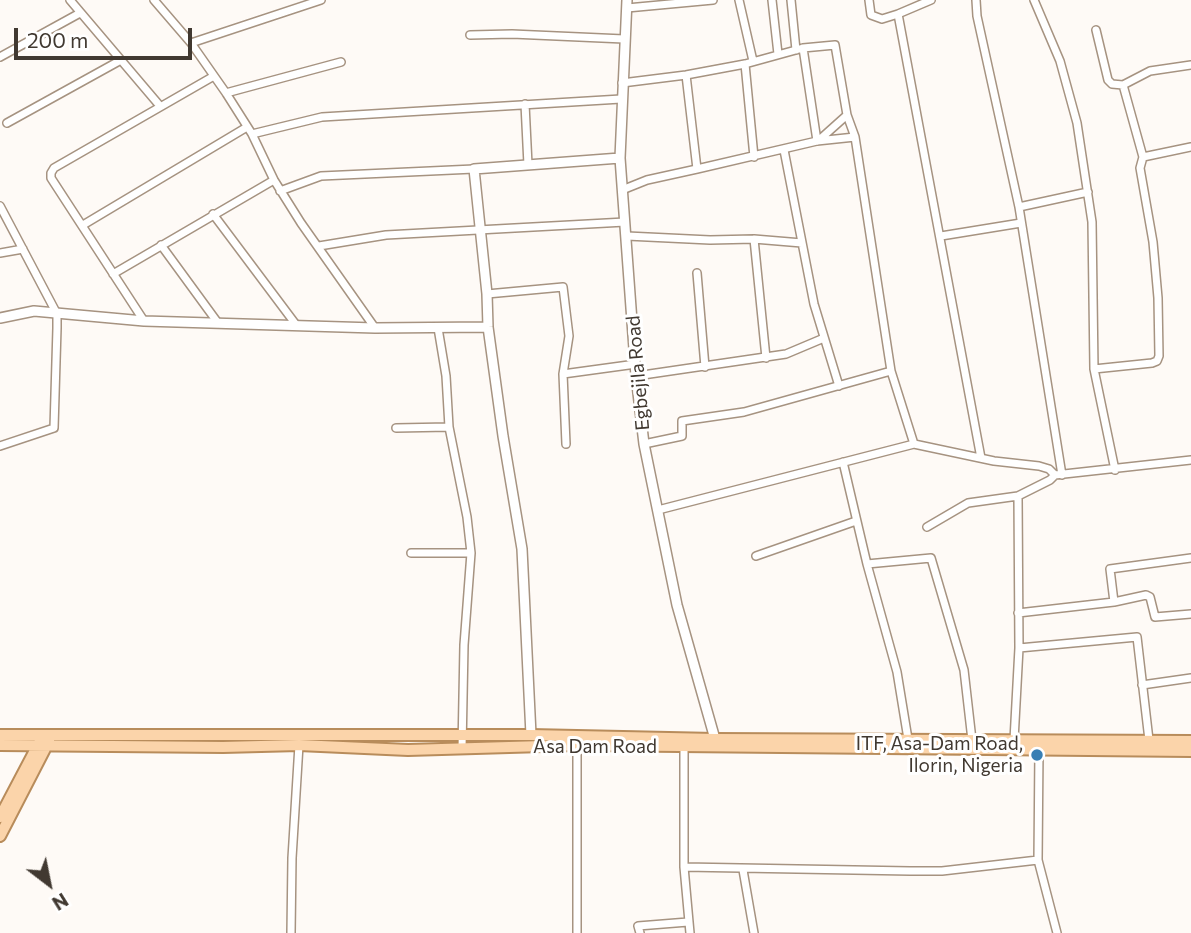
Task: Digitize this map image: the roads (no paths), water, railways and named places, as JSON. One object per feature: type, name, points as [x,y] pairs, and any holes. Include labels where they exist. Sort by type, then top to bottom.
[{"type":"main road","name":"Asa Dam Road","points":[[0,735],[45,740],[531,736],[1014,740],[1191,751]]},
{"type":"main road","name":"Asa Dam Road","points":[[0,745],[15,746],[45,740],[64,746],[299,745],[408,750],[577,745],[1039,750],[1149,740],[1191,741]]},
{"type":"main road","points":[[0,836],[45,740]]},
{"type":"main road","points":[[15,746],[35,761]]},
{"type":"main road","points":[[0,817],[35,761],[64,746]]},
{"type":"street","points":[[70,0],[160,106]]},
{"type":"street","points":[[154,0],[214,75],[249,130],[280,191],[374,328]]},
{"type":"street","points":[[191,43],[321,0]]},
{"type":"street","points":[[627,4],[713,0]]},
{"type":"street","points":[[739,0],[749,62],[754,157]]},
{"type":"street","points":[[772,0],[778,54]]},
{"type":"street","points":[[791,0],[817,141]]},
{"type":"street","points":[[869,0],[871,15],[882,19],[931,0]]},
{"type":"street","points":[[976,0],[977,16],[1019,207],[1058,475]]},
{"type":"street","points":[[1034,0],[1060,61],[1074,110],[1092,222],[1094,369],[1115,470]]},
{"type":"street","name":"Egbejila Road","points":[[627,4],[620,158],[636,376],[645,444],[677,605],[715,739]]},
{"type":"street","points":[[0,57],[80,13]]},
{"type":"street","points":[[898,15],[981,457]]},
{"type":"street","points":[[1097,30],[1108,80],[1112,84],[1123,85],[1150,71],[1191,65]]},
{"type":"street","points":[[470,35],[624,39]]},
{"type":"street","points":[[622,83],[686,75],[800,49],[835,45],[847,115],[855,136],[891,371],[914,444]]},
{"type":"street","points":[[7,123],[121,60]]},
{"type":"street","points":[[226,93],[341,62]]},
{"type":"street","points":[[144,321],[51,178],[51,173],[54,168],[214,75]]},
{"type":"street","points":[[686,75],[697,169]]},
{"type":"street","points":[[1094,369],[1152,363],[1159,359],[1158,298],[1153,242],[1140,168],[1143,157],[1123,85]]},
{"type":"street","points":[[83,225],[249,130],[322,117],[621,99]]},
{"type":"street","points":[[525,104],[528,165]]},
{"type":"street","points":[[817,141],[847,115]]},
{"type":"street","points":[[622,190],[647,180],[817,141],[855,136]]},
{"type":"street","points":[[1143,157],[1191,147]]},
{"type":"street","points":[[784,150],[814,304],[839,386]]},
{"type":"street","points":[[280,191],[321,176],[474,169],[620,158]]},
{"type":"street","points":[[474,169],[488,327],[522,549],[531,736]]},
{"type":"street","points":[[113,274],[274,180]]},
{"type":"street","points":[[1019,207],[1088,192]]},
{"type":"street","points":[[0,206],[57,314],[54,428],[0,446]]},
{"type":"street","points":[[214,214],[297,326]]},
{"type":"street","points":[[319,246],[386,235],[625,222]]},
{"type":"street","points":[[941,236],[1021,223]]},
{"type":"street","points":[[627,236],[802,243]]},
{"type":"street","points":[[754,239],[766,358]]},
{"type":"street","points":[[161,245],[218,323]]},
{"type":"street","points":[[0,253],[23,249]]},
{"type":"street","points":[[696,273],[705,367]]},
{"type":"street","points":[[487,294],[563,287],[569,336],[564,373],[566,444]]},
{"type":"street","points":[[0,318],[34,311],[144,321],[374,328],[488,327]]},
{"type":"street","points":[[438,328],[446,376],[449,427],[467,517],[471,553],[464,645],[462,749]]},
{"type":"street","points":[[636,376],[786,354],[824,338]]},
{"type":"street","points":[[564,373],[636,364]]},
{"type":"street","points":[[645,444],[682,436],[682,421],[744,412],[891,371]]},
{"type":"street","points":[[396,428],[449,427]]},
{"type":"street","points":[[658,510],[914,444],[1039,466],[1058,475]]},
{"type":"street","points":[[927,527],[968,503],[1018,496],[1058,475],[1191,460]]},
{"type":"street","points":[[843,462],[867,564],[897,672],[908,739]]},
{"type":"street","points":[[1014,740],[1019,648],[1018,496]]},
{"type":"street","points":[[756,556],[856,521]]},
{"type":"street","points":[[411,553],[471,553]]},
{"type":"street","points":[[867,564],[931,558],[964,670],[972,740]]},
{"type":"street","points":[[1114,602],[1110,569],[1112,567],[1191,558]]},
{"type":"street","points":[[1018,613],[1114,602],[1148,595],[1155,617],[1191,614]]},
{"type":"street","points":[[1019,648],[1137,637],[1149,740]]},
{"type":"street","points":[[1142,685],[1191,678]]},
{"type":"street","points":[[291,933],[299,745]]},
{"type":"street","points":[[577,745],[577,933]]},
{"type":"street","points":[[684,747],[684,867],[690,933]]},
{"type":"street","points":[[1039,750],[1038,860],[1057,933]]},
{"type":"street","points":[[684,867],[942,871],[1038,860]]},
{"type":"street","points":[[743,870],[754,933]]},
{"type":"street","points":[[640,933],[638,926],[688,922]]},
{"type":"place","name":"ITF, Asa-Dam Road, Ilorin, Nigeria","points":[[1037,755]]}]
